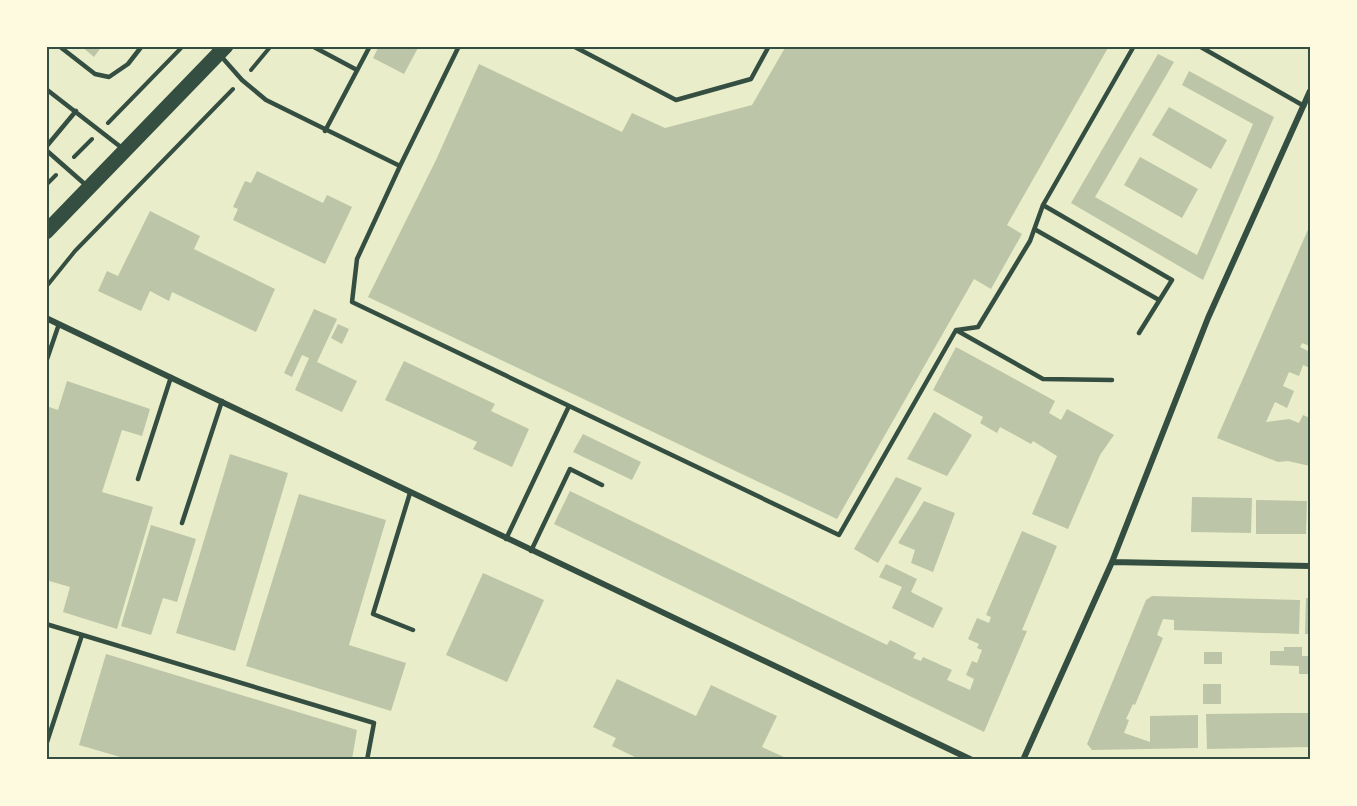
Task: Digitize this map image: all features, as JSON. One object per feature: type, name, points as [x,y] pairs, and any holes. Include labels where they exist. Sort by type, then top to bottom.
[{"type":"main road","points":[[46,232],[219,49]]},
{"type":"street","points":[[1023,759],[1112,562],[1208,318],[1311,91]]},
{"type":"street","points":[[46,318],[531,551],[972,759]]},
{"type":"street","points":[[1112,562],[1311,566]]},
{"type":"lane","points":[[59,46],[94,74],[109,77],[128,64],[142,46]]},
{"type":"lane","points":[[312,46],[357,70]]},
{"type":"lane","points":[[325,131],[370,46]]},
{"type":"lane","points":[[459,46],[357,259],[352,302],[839,535],[956,330]]},
{"type":"lane","points":[[573,46],[676,100],[751,79],[769,46]]},
{"type":"lane","points":[[956,330],[978,327],[1036,230],[1042,205],[1134,46]]},
{"type":"lane","points":[[1199,46],[1304,106]]},
{"type":"lane","points":[[219,49],[242,80],[282,110],[400,166]]},
{"type":"lane","points":[[46,89],[125,151]]},
{"type":"lane","points":[[76,111],[46,149],[88,187]]},
{"type":"lane","points":[[1042,205],[1172,280],[1139,333]]},
{"type":"lane","points":[[1036,230],[1159,300]]},
{"type":"lane","points":[[46,362],[59,324]]},
{"type":"lane","points":[[956,330],[1043,379],[1112,380]]},
{"type":"lane","points":[[138,479],[171,377]]},
{"type":"lane","points":[[182,523],[222,401]]},
{"type":"lane","points":[[506,539],[569,406]]},
{"type":"lane","points":[[531,551],[570,469],[602,485]]},
{"type":"lane","points":[[410,493],[374,614],[413,630]]},
{"type":"lane","points":[[46,624],[374,723],[367,759]]},
{"type":"lane","points":[[46,745],[82,635]]},
{"type":"path","points":[[46,185],[183,46]]},
{"type":"path","points":[[46,287],[75,251],[242,80],[271,46]]},
{"type":"building","points":[[81,46],[102,46],[94,57]]},
{"type":"building","points":[[379,46],[419,46],[404,74],[373,58]]},
{"type":"building","points":[[786,46],[1109,46],[1007,225],[1022,234],[991,289],[974,279],[837,519],[368,297],[436,160],[479,64],[622,132],[632,113],[665,128],[752,105]]},
{"type":"building","points":[[1158,54],[1174,62],[1095,197],[1197,255],[1253,124],[1182,85],[1189,71],[1274,117],[1203,280],[1071,203]]},
{"type":"building","points":[[1169,107],[1227,140],[1211,169],[1152,135]]},
{"type":"building","points":[[1140,157],[1198,189],[1182,218],[1124,185]]},
{"type":"building","points":[[257,171],[323,203],[327,195],[352,207],[325,264],[233,220],[238,209],[233,207],[245,181],[251,183]]},
{"type":"building","points":[[150,211],[200,236],[194,249],[275,289],[256,332],[172,292],[169,301],[150,291],[141,311],[98,291],[107,271],[118,276]]},
{"type":"building","points":[[1310,225],[1310,312],[1308,318],[1310,319],[1310,346],[1302,343],[1300,347],[1310,352],[1310,368],[1303,365],[1299,376],[1289,372],[1283,386],[1294,391],[1287,408],[1275,402],[1266,422],[1289,419],[1299,423],[1303,415],[1310,418],[1310,466],[1288,461],[1278,462],[1217,438]]},
{"type":"building","points":[[314,309],[337,319],[317,362],[357,381],[342,412],[295,390],[309,358],[302,355],[292,377],[284,373]]},
{"type":"building","points":[[338,324],[349,329],[342,344],[331,338]]},
{"type":"building","points":[[956,347],[1055,401],[1049,413],[1061,420],[1067,409],[1114,435],[1100,455],[1068,529],[1032,514],[1057,456],[1033,441],[1031,444],[1000,427],[997,433],[980,423],[983,417],[933,390]]},
{"type":"building","points":[[404,361],[495,404],[491,411],[529,429],[512,467],[473,449],[477,442],[385,400]]},
{"type":"building","points":[[67,381],[150,409],[142,436],[122,430],[102,492],[153,507],[117,629],[63,612],[70,587],[46,580],[46,406],[58,410]]},
{"type":"building","points":[[934,412],[972,435],[947,476],[907,459]]},
{"type":"building","points":[[583,434],[641,462],[632,480],[573,452]]},
{"type":"building","points":[[230,454],[288,473],[235,651],[176,633]]},
{"type":"building","points":[[896,477],[922,488],[878,563],[854,549]]},
{"type":"building","points":[[570,491],[887,645],[890,640],[916,653],[913,658],[921,661],[923,657],[952,670],[947,680],[970,690],[974,679],[966,675],[972,661],[977,663],[982,650],[977,648],[979,644],[968,639],[977,618],[989,623],[991,617],[986,615],[1022,531],[1057,546],[1022,630],[1027,631],[984,732],[554,524]]},
{"type":"building","points":[[299,494],[386,520],[349,645],[406,663],[391,711],[246,666]]},
{"type":"building","points":[[1192,497],[1252,498],[1251,533],[1191,532]]},
{"type":"building","points":[[1256,500],[1307,501],[1306,534],[1256,534]]},
{"type":"building","points":[[924,501],[955,513],[933,572],[911,563],[915,550],[898,543]]},
{"type":"building","points":[[151,525],[196,539],[177,602],[163,598],[151,635],[121,626]]},
{"type":"building","points":[[886,564],[917,579],[911,592],[943,608],[933,628],[892,608],[902,587],[879,577]]},
{"type":"building","points":[[483,573],[544,600],[507,682],[446,655]]},
{"type":"building","points":[[1152,596],[1300,600],[1299,634],[1174,630],[1174,620],[1163,619],[1157,635],[1163,638],[1135,705],[1133,704],[1126,719],[1129,720],[1124,733],[1150,742],[1150,716],[1198,715],[1198,748],[1092,750],[1087,744],[1146,600]]},
{"type":"building","points":[[1306,598],[1310,598],[1310,634],[1305,634]]},
{"type":"building","points":[[1284,647],[1302,647],[1302,656],[1310,656],[1310,674],[1299,674],[1299,666],[1270,665],[1270,651],[1284,651]]},
{"type":"building","points":[[1204,652],[1222,652],[1222,664],[1204,664]]},
{"type":"building","points":[[106,654],[357,730],[352,759],[127,759],[79,745]]},
{"type":"building","points":[[617,679],[696,716],[711,685],[777,716],[762,747],[788,759],[639,759],[612,746],[616,738],[593,727]]},
{"type":"building","points":[[1203,684],[1221,684],[1221,704],[1203,704]]},
{"type":"building","points":[[1310,713],[1310,747],[1207,749],[1206,714]]}]
